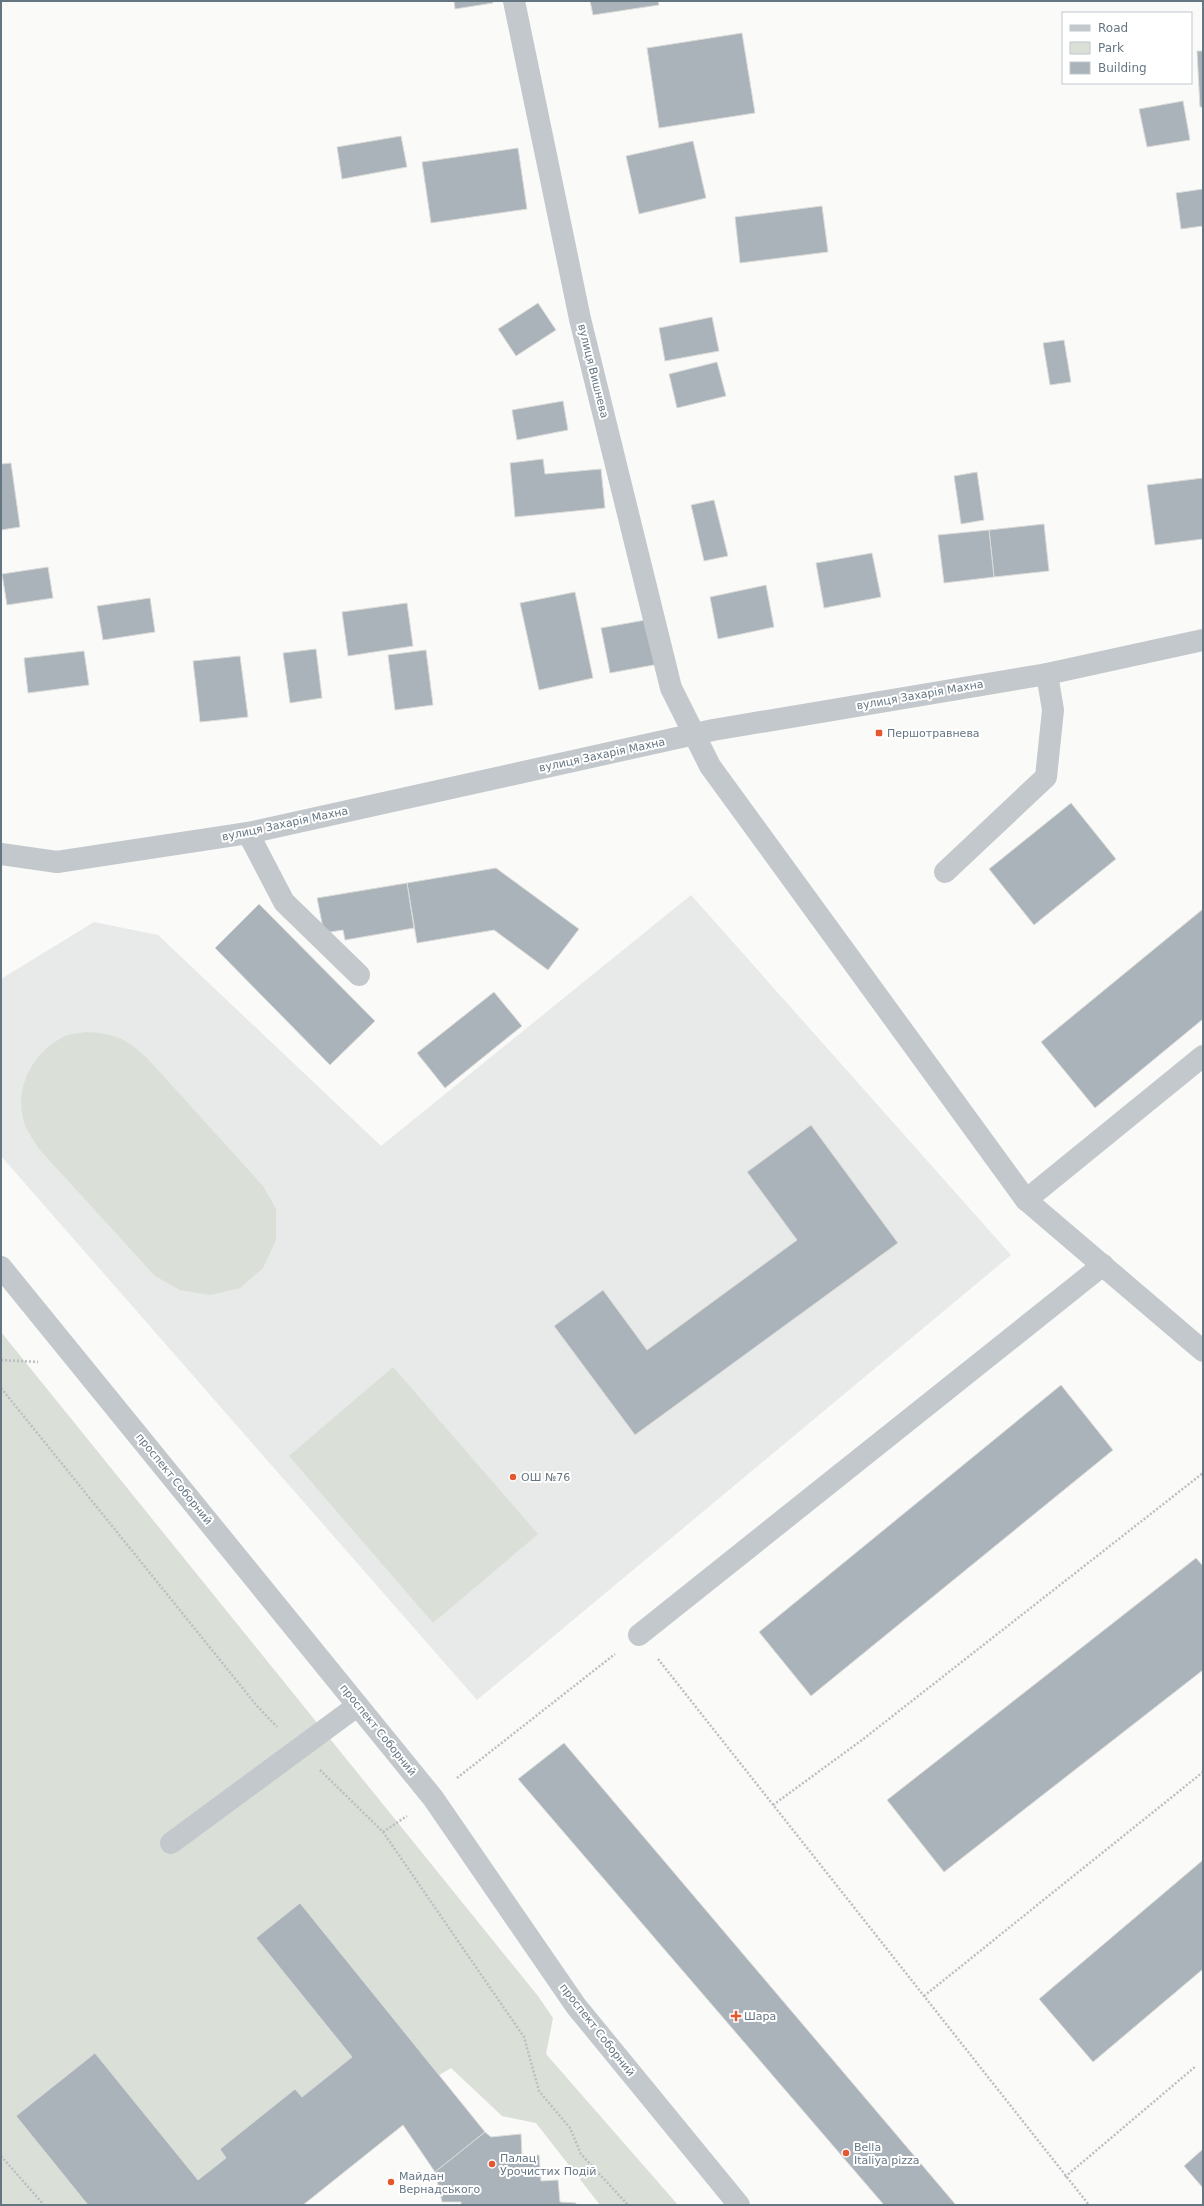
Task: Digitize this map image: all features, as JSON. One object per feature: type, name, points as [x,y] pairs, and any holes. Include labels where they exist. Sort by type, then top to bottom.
[{"type":"street","name":"вулиця Вишнева","points":[[514,1],[580,319],[661,649],[671,688],[710,766],[1026,1200],[1203,1351]]},
{"type":"street","name":"вулиця Захарія Махна","points":[[1,854],[57,862],[248,834],[714,730],[1047,674],[1203,640]]},
{"type":"street","points":[[945,872],[1046,777],[1054,710],[1047,674]]},
{"type":"street","points":[[248,834],[284,902],[359,976]]},
{"type":"street","points":[[1026,1200],[1203,1056]]},
{"type":"street","points":[[639,1635],[1102,1265]]},
{"type":"street","name":"проспект Соборний","points":[[1,1266],[433,1798],[576,2006],[740,2205]]},
{"type":"street","points":[[171,1843],[357,1706]]},
{"type":"path","points":[[1,1388],[257,1706],[383,1832],[524,2036],[539,2091],[570,2128],[581,2154],[628,2205]]},
{"type":"path","points":[[773,1805],[862,1740],[1203,1474]]},
{"type":"path","points":[[433,1798],[639,1635],[1065,2177],[1089,2205]]},
{"type":"path","points":[[924,1996],[1203,1772]]},
{"type":"path","points":[[1065,2177],[1196,2066]]},
{"type":"path","points":[[1,2156],[44,2205]]},
{"type":"shaded area","name":"ОШ №76","points":[[691,895],[1011,1255],[477,1700],[1,1156],[1,979],[94,922],[158,935],[381,1146]]},
{"type":"green space","points":[[86,1032],[105,1034],[120,1038],[139,1051],[263,1186],[276,1209],[276,1240],[263,1268],[240,1288],[210,1295],[180,1290],[155,1276],[39,1149],[25,1125],[21,1099],[23,1086],[34,1063],[52,1044],[65,1036]]},
{"type":"green space","points":[[1,1332],[538,1996],[553,2018],[546,2054],[678,2205],[600,2205],[536,2123],[502,2116],[451,2068],[222,2205],[1,2205]]},
{"type":"green space","points":[[393,1367],[538,1534],[433,1623],[289,1456]]},
{"type":"building","points":[[454,1],[493,1],[493,3],[455,9]]},
{"type":"building","points":[[590,1],[658,1],[659,5],[593,15]]},
{"type":"building","points":[[742,33],[755,113],[659,128],[647,48]]},
{"type":"building","points":[[1197,51],[1203,51],[1203,107],[1200,107]]},
{"type":"building","points":[[1183,101],[1190,140],[1147,147],[1139,109]]},
{"type":"building","points":[[401,136],[407,167],[342,179],[337,147]]},
{"type":"building","points":[[693,141],[706,198],[639,214],[626,156]]},
{"type":"building","points":[[518,148],[527,209],[431,223],[422,162]]},
{"type":"building","points":[[1203,189],[1203,226],[1181,229],[1176,193]]},
{"type":"building","points":[[822,206],[828,252],[740,263],[735,217]]},
{"type":"building","points":[[538,303],[556,330],[516,356],[498,329]]},
{"type":"building","points":[[712,317],[719,351],[665,361],[659,328]]},
{"type":"building","points":[[1064,340],[1071,382],[1050,385],[1043,343]]},
{"type":"building","points":[[717,362],[726,396],[677,408],[669,374]]},
{"type":"building","points":[[563,401],[568,430],[517,440],[512,410]]},
{"type":"building","points":[[543,459],[545,474],[601,469],[605,508],[515,517],[510,463]]},
{"type":"building","points":[[11,463],[20,527],[1,530],[1,464]]},
{"type":"building","points":[[977,472],[984,520],[961,524],[954,476]]},
{"type":"building","points":[[1203,478],[1203,539],[1155,545],[1147,485]]},
{"type":"building","points":[[714,500],[728,556],[704,561],[691,505]]},
{"type":"building","points":[[1044,524],[1049,571],[994,577],[989,530]]},
{"type":"building","points":[[989,530],[994,577],[944,583],[938,535]]},
{"type":"building","points":[[872,553],[881,597],[824,608],[816,563]]},
{"type":"building","points":[[48,567],[53,598],[7,605],[2,574]]},
{"type":"building","points":[[766,585],[774,627],[718,639],[710,597]]},
{"type":"building","points":[[575,592],[593,678],[539,690],[520,603]]},
{"type":"building","points":[[150,598],[155,632],[103,640],[97,606]]},
{"type":"building","points":[[407,603],[413,646],[348,656],[342,612]]},
{"type":"building","points":[[651,619],[659,664],[610,673],[601,628]]},
{"type":"building","points":[[316,649],[322,698],[290,703],[283,653]]},
{"type":"building","points":[[426,650],[433,705],[395,710],[388,655]]},
{"type":"building","points":[[84,651],[89,685],[28,693],[24,658]]},
{"type":"building","points":[[240,656],[248,717],[200,722],[193,661]]},
{"type":"building","points":[[1071,803],[1116,859],[1034,925],[989,869]]},
{"type":"building","points":[[496,868],[579,929],[548,970],[494,930],[417,943],[407,883]]},
{"type":"building","points":[[407,883],[414,928],[345,940],[343,930],[324,933],[317,898]]},
{"type":"building","points":[[259,904],[375,1021],[330,1065],[215,948]]},
{"type":"building","points":[[1203,909],[1203,1019],[1095,1108],[1041,1042]]},
{"type":"building","points":[[494,992],[522,1026],[445,1088],[417,1053]]},
{"type":"building","points":[[811,1125],[898,1243],[635,1435],[554,1326],[603,1290],[647,1350],[797,1240],[747,1172]]},
{"type":"building","points":[[1061,1385],[1113,1450],[811,1696],[759,1632]]},
{"type":"building","points":[[1196,1558],[1203,1566],[1203,1670],[944,1872],[887,1800]]},
{"type":"building","points":[[564,1743],[956,2205],[884,2205],[518,1779]]},
{"type":"building","points":[[1203,1860],[1203,1969],[1093,2062],[1039,1999]]},
{"type":"building","points":[[300,1903],[485,2132],[435,2172],[403,2125],[303,2205],[88,2205],[16,2116],[95,2053],[198,2180],[226,2158],[220,2149],[295,2089],[302,2097],[352,2057],[256,1938]]},
{"type":"building","name":"Палац Урочистих Подій","points":[[485,2132],[491,2137],[521,2134],[522,2156],[539,2155],[541,2181],[558,2180],[560,2202],[576,2203],[576,2205],[461,2205],[461,2202],[442,2202],[435,2172]]},
{"type":"building","points":[[1203,2149],[1203,2188],[1184,2166]]},
{"type":"place","name":"Першотравнева","points":[[879,733]]},
{"type":"place","name":"ОШ №76","points":[[513,1477]]},
{"type":"place","name":"Шара","points":[[736,2016]]},
{"type":"place","name":"Bella Italiya pizza","points":[[846,2153]]},
{"type":"place","name":"Палац Урочистих Подій","points":[[492,2164]]},
{"type":"place","name":"Майдан Вернадського","points":[[391,2182]]}]
